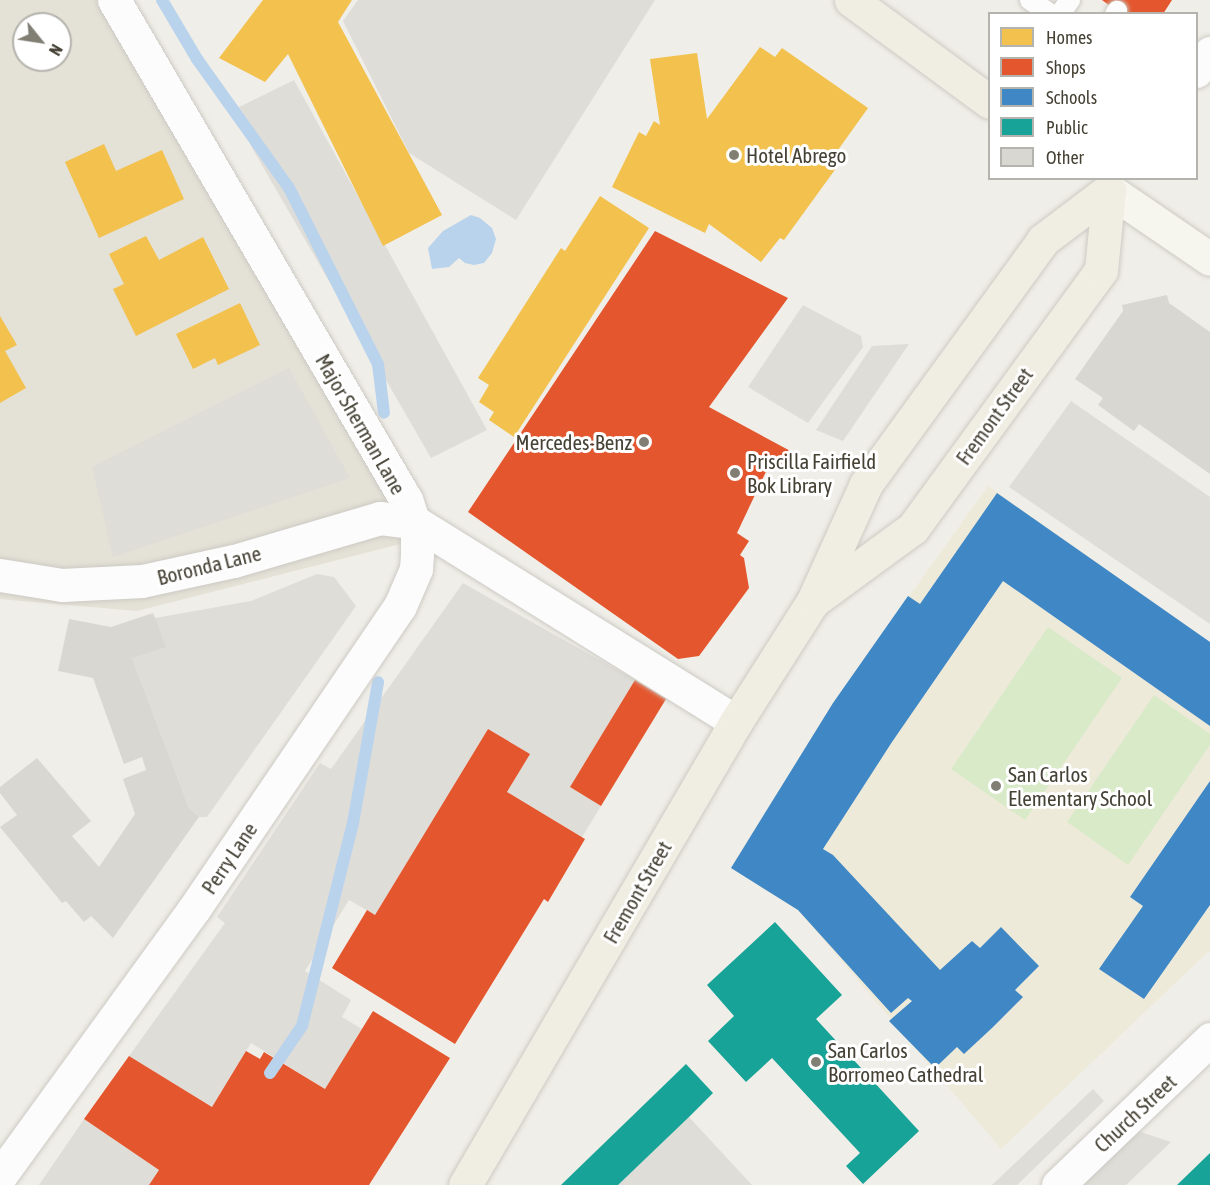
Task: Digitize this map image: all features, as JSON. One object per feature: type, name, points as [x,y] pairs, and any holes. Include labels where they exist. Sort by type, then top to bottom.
[{"type":"main road","points":[[851,0],[986,92]]},
{"type":"main road","points":[[1107,182],[1210,260]]},
{"type":"main road","name":"Fremont Street","points":[[465,1185],[736,722],[813,601],[866,484],[1043,240],[1107,182]]},
{"type":"main road","name":"Fremont Street","points":[[813,601],[913,528],[1101,270],[1107,182]]},
{"type":"street","name":"Major Sherman Lane","points":[[114,0],[402,493],[415,522]]},
{"type":"street","points":[[1198,70],[1210,53]]},
{"type":"street","name":"Boronda Lane","points":[[0,575],[62,585],[142,581],[234,561],[380,519],[415,522]]},
{"type":"street","points":[[415,522],[736,722]]},
{"type":"street","name":"Perry Lane","points":[[0,1176],[194,909],[399,606],[416,569],[418,543],[415,522]]},
{"type":"street","name":"Church Street","points":[[1058,1185],[1207,1049]]},
{"type":"shaded area","points":[[0,0],[112,0],[412,541],[137,611],[0,599]]},
{"type":"shaded area","points":[[358,0],[655,0],[516,220],[409,153],[343,21]]},
{"type":"shaded area","points":[[294,80],[487,430],[431,458],[251,146],[237,108]]},
{"type":"shaded area","points":[[803,305],[861,336],[863,347],[808,423],[748,387]]},
{"type":"shaded area","points":[[909,344],[843,441],[816,430],[872,346]]},
{"type":"shaded area","points":[[289,368],[350,478],[113,557],[92,467]]},
{"type":"shaded area","points":[[1071,401],[1210,497],[1210,624],[1009,487]]},
{"type":"shaded area","name":"San Carlos Elementary School","points":[[988,486],[1210,642],[1210,950],[1001,1149],[798,910],[731,868],[833,703]]},
{"type":"shaded area","points":[[317,574],[334,577],[356,606],[207,817],[199,817],[189,808],[132,658],[155,618],[251,601]]},
{"type":"shaded area","points":[[463,583],[635,680],[570,787],[601,806],[582,837],[507,792],[529,754],[488,729],[375,915],[349,900],[305,971],[351,1000],[342,1017],[362,1029],[325,1089],[251,1043],[212,1107],[129,1056],[225,923],[217,917],[320,763],[331,769]]},
{"type":"shaded area","points":[[1093,1089],[1104,1101],[1017,1185],[992,1185]]},
{"type":"shaded area","points":[[689,1117],[752,1185],[618,1185]]},
{"type":"shaded area","points":[[84,1119],[159,1170],[149,1185],[39,1185]]},
{"type":"shaded area","points":[[1138,1131],[1171,1142],[1126,1185],[1081,1185]]},
{"type":"green space","points":[[1048,627],[1122,678],[1025,820],[951,769]]},
{"type":"green space","points":[[1154,695],[1210,734],[1210,745],[1128,865],[1067,822]]},
{"type":"water","points":[[471,215],[480,218],[492,228],[496,239],[492,253],[484,263],[474,265],[465,263],[459,258],[449,267],[432,269],[428,248],[443,231]]},
{"type":"building: Homes","points":[[263,0],[352,0],[338,22],[442,215],[383,246],[288,54],[265,82],[219,58]]},
{"type":"building: Homes","name":"Hotel Abrego","points":[[760,47],[775,57],[782,48],[868,108],[838,150],[843,153],[839,158],[842,160],[784,240],[780,238],[761,262],[709,224],[705,233],[612,187],[639,132],[646,136],[654,121],[660,125],[650,59],[697,53],[707,119]]},
{"type":"building: Homes","points":[[104,144],[116,171],[162,150],[184,199],[99,238],[65,162]]},
{"type":"building: Homes","points":[[600,196],[649,228],[514,437],[489,420],[494,412],[479,402],[489,385],[478,378],[561,248],[565,251]]},
{"type":"building: Homes","points":[[146,236],[159,260],[203,237],[229,289],[136,336],[113,289],[124,284],[109,254]]},
{"type":"building: Homes","points":[[240,303],[260,345],[218,365],[215,358],[193,369],[176,334]]},
{"type":"building: Homes","points":[[0,316],[17,345],[5,351],[26,388],[0,403]]},
{"type":"building: Shops","points":[[1102,0],[1172,0],[1164,12],[1118,12]]},
{"type":"building: Shops","name":"Mercedes-Benz","points":[[655,231],[788,298],[709,407],[796,454],[787,470],[771,461],[737,533],[749,541],[740,555],[744,558],[749,588],[699,656],[678,659],[468,512]]},
{"type":"building: Shops","points":[[635,680],[666,699],[601,806],[570,787]]},
{"type":"building: Shops","points":[[488,729],[530,754],[507,792],[585,839],[548,902],[544,899],[455,1044],[332,968],[367,910],[375,915]]},
{"type":"building: Shops","points":[[373,1011],[450,1058],[369,1185],[149,1185],[159,1170],[84,1119],[129,1056],[212,1107],[246,1051],[260,1059],[264,1052],[325,1089]]},
{"type":"building: Schools","name":"San Carlos Elementary School","points":[[997,493],[1210,642],[1210,726],[1003,581],[892,742],[823,849],[833,855],[940,970],[972,941],[980,948],[1001,927],[1039,966],[1015,990],[1023,997],[992,1028],[964,1054],[957,1047],[935,1068],[889,1021],[912,1001],[908,998],[891,1013],[798,910],[731,868],[833,703],[908,596],[920,604]]},
{"type":"building: Schools","name":"San Carlos Elementary School","points":[[1210,781],[1210,905],[1144,999],[1099,969],[1143,906],[1130,897]]},
{"type":"building: Public","name":"San Carlos Borromeo Cathedral","points":[[775,922],[842,995],[816,1019],[919,1131],[863,1184],[846,1166],[860,1153],[772,1058],[746,1082],[708,1041],[734,1016],[707,985]]},
{"type":"building: Public","points":[[686,1064],[713,1093],[689,1117],[618,1185],[561,1185]]},
{"type":"building: Public","points":[[1210,1153],[1210,1185],[1177,1185]]},
{"type":"building: Other","points":[[1167,295],[1169,303],[1210,332],[1210,474],[1139,424],[1134,431],[1098,405],[1103,398],[1075,379],[1123,311],[1122,305]]},
{"type":"building: Other","points":[[153,613],[166,647],[132,658],[189,808],[199,817],[113,938],[91,916],[84,922],[66,901],[62,903],[0,827],[17,815],[0,793],[0,787],[37,758],[91,821],[72,836],[99,867],[135,814],[123,779],[146,770],[142,757],[124,764],[93,678],[58,671],[69,619],[111,627]]},
{"type":"waterway","points":[[162,0],[197,59],[289,188],[378,364],[384,413]]},
{"type":"waterway","points":[[270,1073],[302,1026],[353,823],[378,682]]},
{"type":"place","name":"Hotel Abrego","points":[[734,155]]},
{"type":"place","name":"Mercedes-Benz","points":[[644,442]]},
{"type":"place","name":"Priscilla Fairfield Bok Library","points":[[735,473]]},
{"type":"place","name":"San Carlos Elementary School","points":[[996,786]]},
{"type":"place","name":"San Carlos Borromeo Cathedral","points":[[816,1062]]}]
